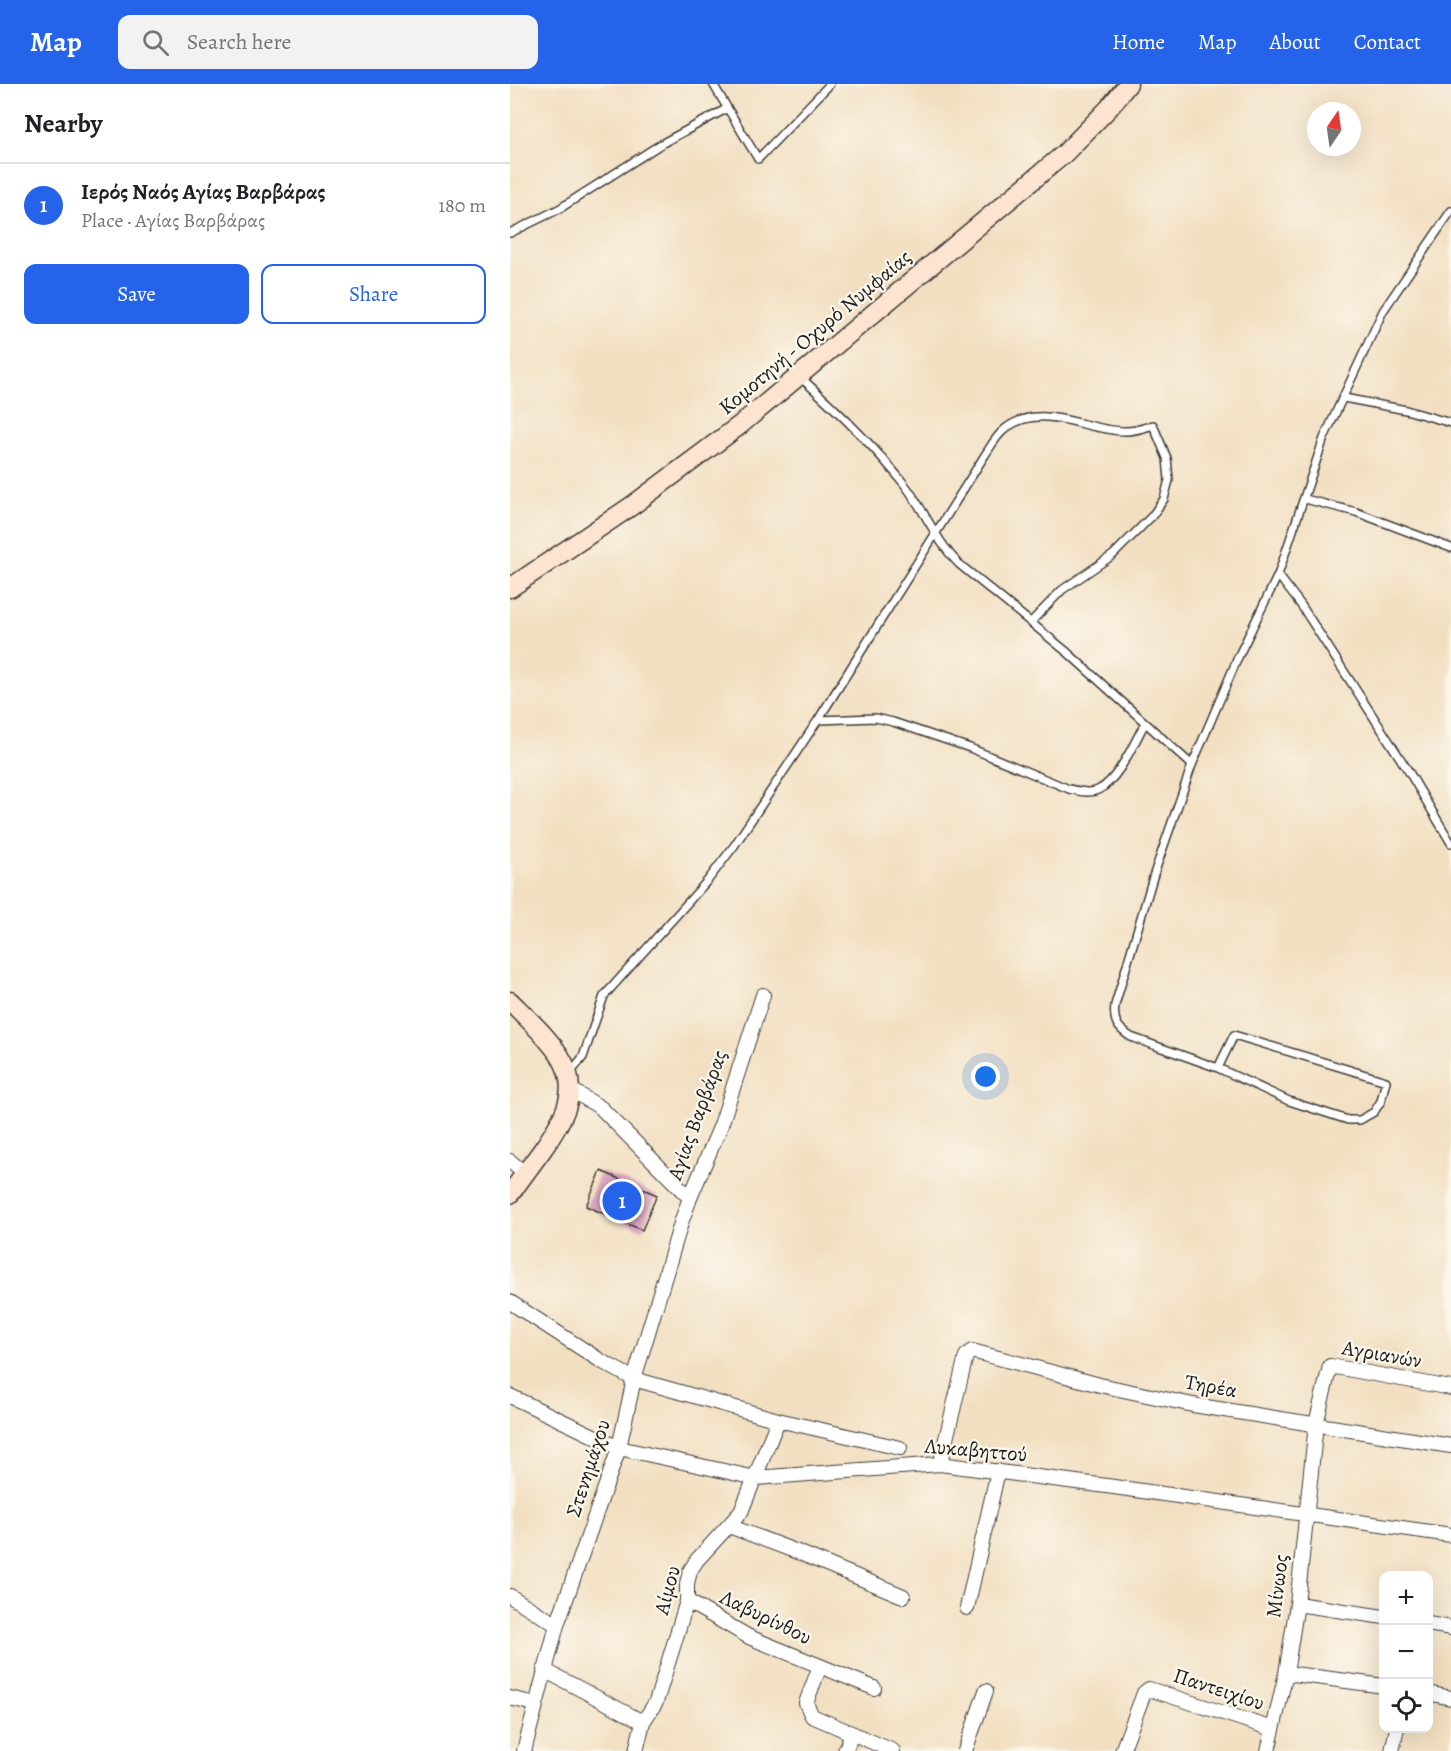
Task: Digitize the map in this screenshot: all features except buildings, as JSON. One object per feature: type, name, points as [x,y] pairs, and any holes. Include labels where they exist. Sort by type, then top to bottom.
[{"type":"main road","name":"Κομοτηνή - Οχυρό Νυμφαίας","points":[[510,588],[633,506],[690,464],[799,376],[1064,154],[1109,108],[1128,84]]},
{"type":"main road","points":[[510,1001],[561,1058],[569,1082],[569,1101],[559,1125],[510,1194]]},
{"type":"street","name":"Αγίας Βαρβάρας","points":[[569,1082],[601,1108],[690,1198],[721,1125],[763,995]]},
{"type":"street","points":[[510,1161],[525,1174]]},
{"type":"street","name":"Στενημάχου","points":[[524,1751],[557,1625],[619,1448],[634,1379],[690,1198]]},
{"type":"street","points":[[510,1302],[601,1361],[634,1379],[778,1420],[900,1448]]},
{"type":"street","name":"Τηρέα","points":[[939,1464],[968,1353],[977,1351],[1100,1385],[1192,1406],[1451,1446]]},
{"type":"street","name":"Αγριανών","points":[[1316,1424],[1330,1366],[1451,1388]]},
{"type":"street","name":"Λυκαβηττού","points":[[510,1396],[619,1448],[756,1478],[939,1464],[1451,1535]]},
{"type":"street","name":"Αίμου","points":[[636,1751],[643,1722],[657,1700],[687,1601],[690,1571],[741,1512],[778,1420]]},
{"type":"street","name":"Μίνωος","points":[[1268,1751],[1286,1673],[1297,1604],[1316,1424]]},
{"type":"street","points":[[968,1608],[998,1471]]},
{"type":"street","points":[[729,1526],[903,1596]]},
{"type":"street","points":[[510,1596],[557,1625]]},
{"type":"street","name":"Λαβυρίνθου","points":[[687,1601],[749,1637],[820,1666],[807,1699],[809,1712],[815,1718],[852,1734]]},
{"type":"street","points":[[1297,1604],[1379,1616]]},
{"type":"street","points":[[1433,1625],[1451,1628]]},
{"type":"street","points":[[820,1666],[874,1688]]},
{"type":"street","points":[[544,1670],[643,1722]]},
{"type":"street","points":[[1286,1673],[1379,1685]]},
{"type":"street","name":"Παντειχίου","points":[[1122,1751],[1144,1693],[1149,1689],[1273,1729]]},
{"type":"street","points":[[965,1751],[986,1691]]},
{"type":"street","points":[[1433,1695],[1451,1698]]},
{"type":"street","points":[[510,1698],[535,1704]]},
{"type":"street","points":[[1392,1751],[1396,1733]]},
{"type":"street","points":[[844,1751],[852,1734],[893,1751]]},
{"type":"lane","points":[[713,84],[758,159],[830,84]]},
{"type":"lane","points":[[510,233],[559,209],[661,144],[726,109]]},
{"type":"lane","points":[[1218,1068],[1234,1035],[1386,1081],[1381,1101],[1374,1112],[1360,1120],[1348,1120],[1289,1101],[1218,1068],[1131,1037],[1120,1030],[1113,1019],[1115,1005],[1154,874],[1192,765],[1239,655],[1278,575],[1324,438],[1383,311],[1451,211]]},
{"type":"lane","points":[[799,376],[885,462],[921,508],[946,551],[959,564],[1031,622],[1192,765]]},
{"type":"lane","points":[[1344,398],[1406,410],[1451,423]]},
{"type":"lane","points":[[569,1082],[583,1057],[604,996],[708,879],[734,846],[818,720],[1003,430],[1023,419],[1048,417],[1125,431],[1139,430],[1153,424],[1167,458],[1169,480],[1164,499],[1152,516],[1113,555],[1062,590],[1031,622]]},
{"type":"lane","points":[[1305,499],[1356,512],[1451,548]]},
{"type":"lane","points":[[1278,575],[1301,605],[1409,772],[1451,843]]},
{"type":"lane","points":[[818,720],[876,718],[893,722],[970,748],[1069,789],[1083,792],[1097,790],[1109,782],[1146,723]]},
{"type":"place","name":"Ιερός Ναός Αγίας Βαρβάρας","points":[[622,1201]]}]
